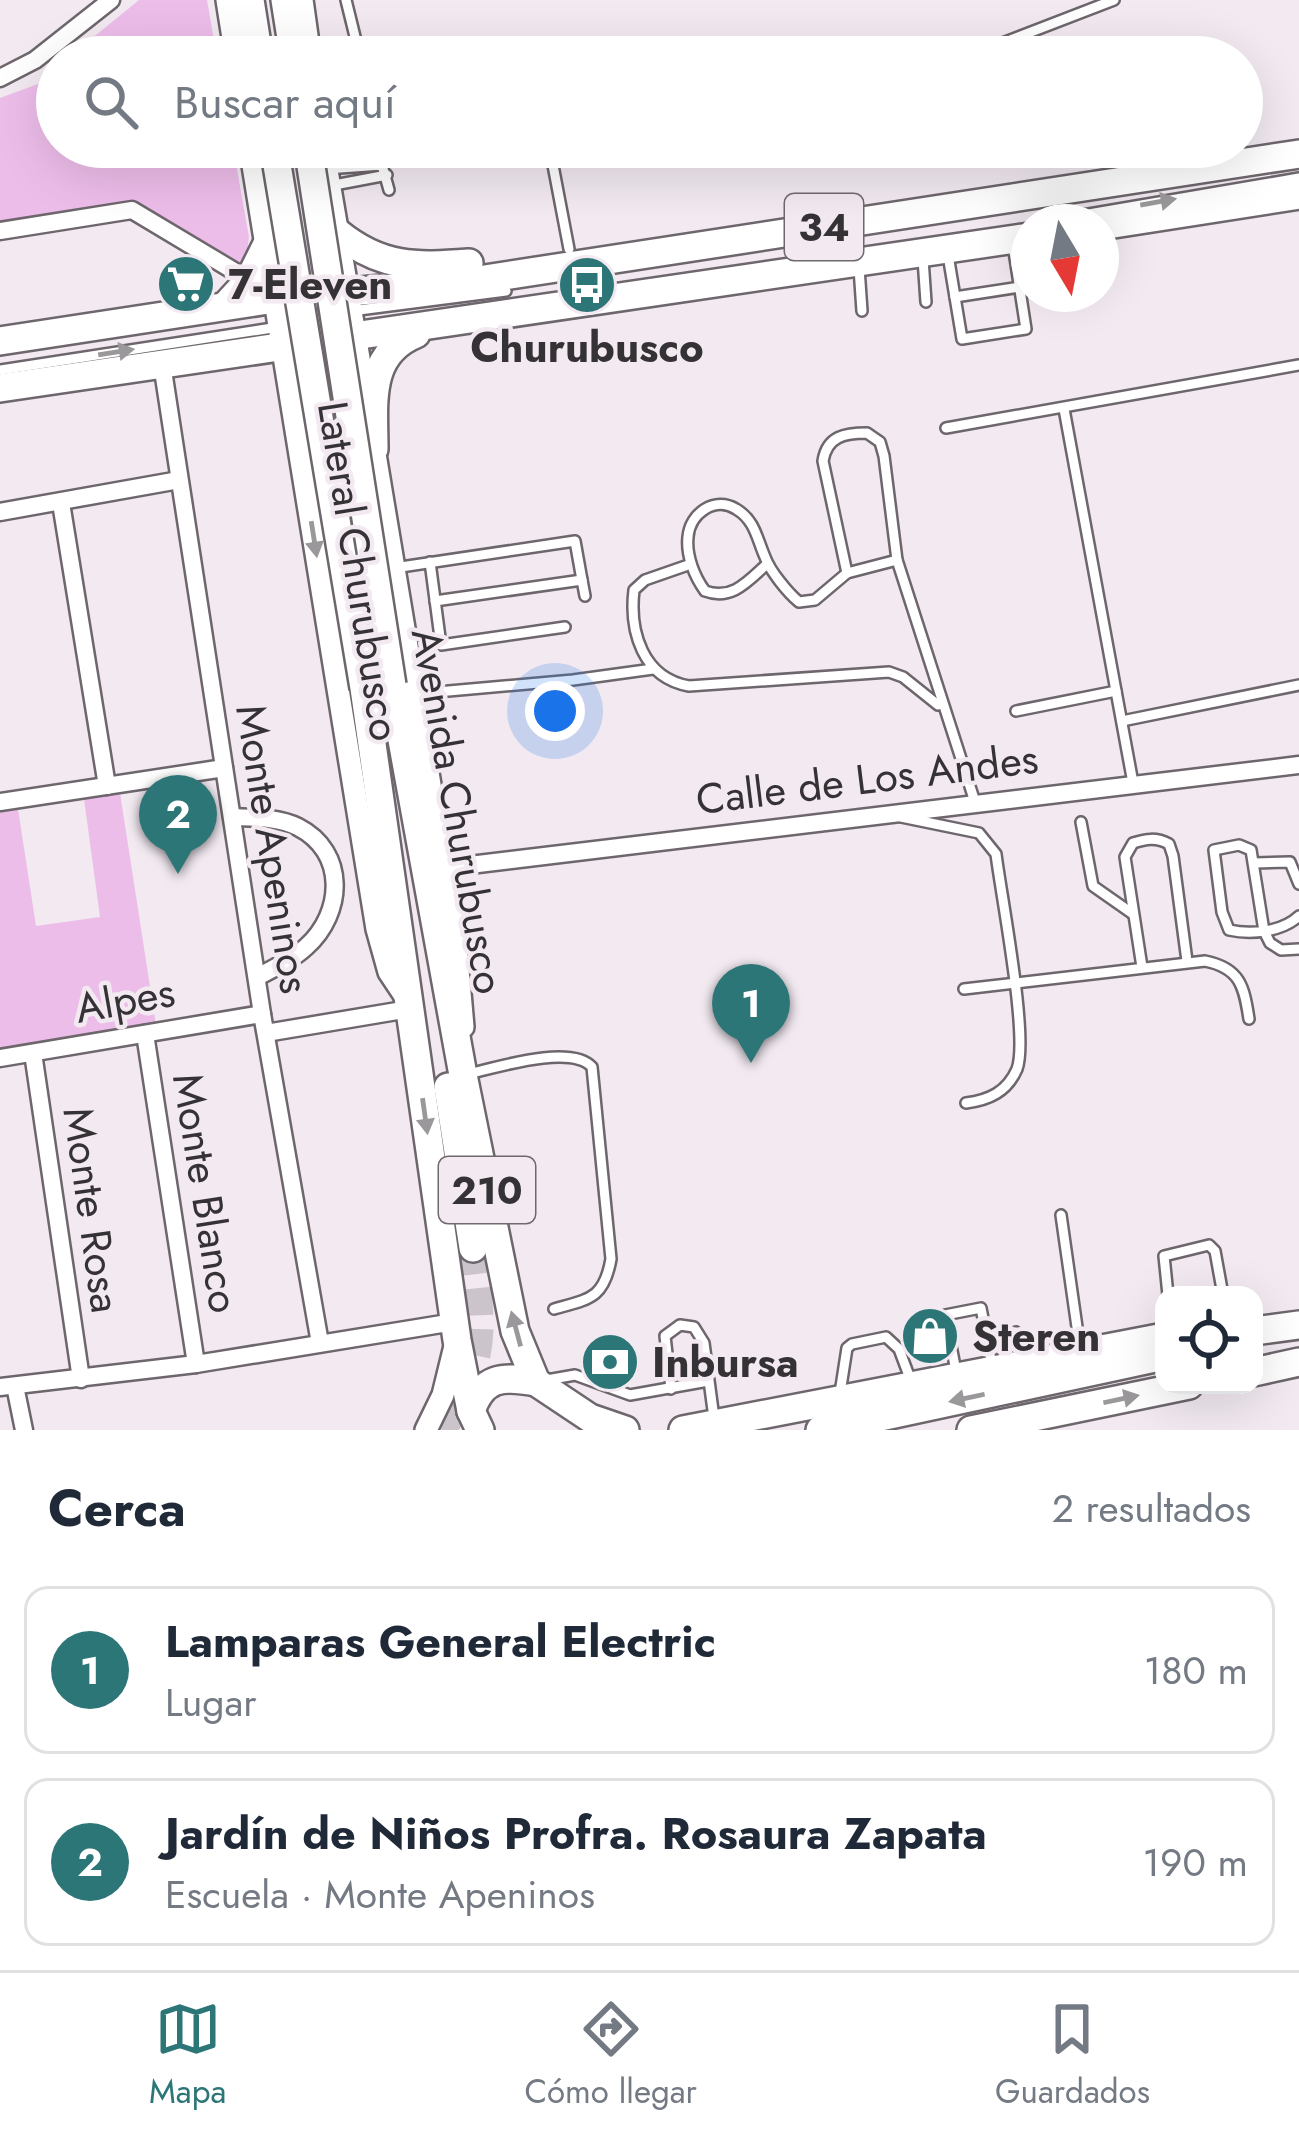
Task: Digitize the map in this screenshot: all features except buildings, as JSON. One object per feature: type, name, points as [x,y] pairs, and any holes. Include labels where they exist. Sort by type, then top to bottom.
[{"type":"main road","points":[[250,0],[256,36]]},
{"type":"main road","points":[[286,0],[291,36]]},
{"type":"main road","name":"34","points":[[1263,164],[1299,159]]},
{"type":"main road","name":"Avenida Churubusco","points":[[270,168],[265,191],[390,689],[515,1331],[536,1382]]},
{"type":"main road","name":"Avenida Churubusco","points":[[323,168],[349,315],[390,689],[408,1005],[456,1330],[476,1421]]},
{"type":"main road","name":"34","points":[[0,388],[162,364],[278,321],[349,315],[478,280],[1233,168]]},
{"type":"main road","points":[[1119,223],[1299,195]]},
{"type":"main road","points":[[338,233],[378,260],[409,265],[481,262],[884,200],[1026,196]]},
{"type":"main road","name":"34","points":[[0,341],[226,305],[278,321],[349,315],[433,327],[1011,236]]},
{"type":"main road","points":[[226,305],[249,280],[266,246]]},
{"type":"main road","points":[[374,449],[377,369],[400,340],[433,327]]},
{"type":"main road","points":[[429,894],[424,939],[473,1248]]},
{"type":"main road","points":[[1263,1331],[1299,1325]]},
{"type":"main road","points":[[683,1430],[1155,1339]]},
{"type":"main road","points":[[823,1430],[1155,1358]]},
{"type":"main road","points":[[1263,1370],[1299,1363]]},
{"type":"main road","points":[[476,1421],[479,1393],[491,1381],[511,1378],[536,1382],[590,1418],[625,1430]]},
{"type":"main road","points":[[971,1430],[1017,1425],[1155,1393]]},
{"type":"street","points":[[65,36],[111,0]]},
{"type":"street","points":[[227,0],[233,36]]},
{"type":"street","points":[[302,0],[307,36]]},
{"type":"street","points":[[0,78],[36,59]]},
{"type":"street","name":"Lateral Churubusco","points":[[257,168],[265,191],[266,246],[368,873],[385,961],[408,1005]]},
{"type":"street","name":"Lateral Churubusco","points":[[323,168],[394,568],[390,689],[445,868],[465,1016],[461,1066]]},
{"type":"street","points":[[0,231],[132,210],[249,280]]},
{"type":"street","name":"Monte Apeninos","points":[[162,364],[262,1014],[320,1343]]},
{"type":"street","points":[[292,401],[365,389]]},
{"type":"street","points":[[302,461],[374,449]]},
{"type":"street","points":[[0,512],[179,480]]},
{"type":"street","points":[[61,503],[107,786]]},
{"type":"street","name":"Calle de Los Andes","points":[[445,868],[1299,765]]},
{"type":"street","points":[[0,802],[224,768]]},
{"type":"street","points":[[232,817],[295,825],[322,846],[335,879],[333,906],[320,932],[305,948],[257,977]]},
{"type":"street","points":[[335,879],[368,873]]},
{"type":"street","points":[[266,1033],[408,1005]]},
{"type":"street","name":"Alpes","points":[[0,1058],[262,1014]]},
{"type":"street","name":"Monte Blanco","points":[[145,1034],[196,1364]]},
{"type":"street","name":"Monte Rosa","points":[[33,1053],[81,1379]]},
{"type":"street","points":[[24,1430],[8,1386],[196,1364],[320,1343],[456,1330],[443,1395],[426,1430]]},
{"type":"lane","points":[[346,0],[355,36]]},
{"type":"lane","points":[[1021,36],[1114,0]]},
{"type":"lane","points":[[1263,165],[1299,159]]},
{"type":"lane","points":[[265,191],[310,168]]},
{"type":"lane","points":[[265,191],[310,168]]},
{"type":"lane","points":[[352,168],[387,175]]},
{"type":"lane","points":[[385,168],[388,190]]},
{"type":"lane","points":[[554,168],[569,249]]},
{"type":"lane","points":[[697,260],[1245,168]]},
{"type":"lane","points":[[1119,209],[1299,178]]},
{"type":"lane","points":[[654,284],[1011,236]]},
{"type":"lane","points":[[935,251],[955,297],[962,339],[1026,329],[1023,312]]},
{"type":"lane","points":[[926,302],[935,251]]},
{"type":"lane","points":[[859,262],[862,311]]},
{"type":"lane","points":[[955,297],[1011,287]]},
{"type":"lane","points":[[349,315],[506,291]]},
{"type":"lane","points":[[349,315],[508,306]]},
{"type":"lane","points":[[0,353],[278,321]]},
{"type":"lane","points":[[0,370],[278,321]]},
{"type":"lane","points":[[946,428],[1299,365]]},
{"type":"lane","points":[[1064,409],[1133,783]]},
{"type":"lane","points":[[847,573],[823,461],[828,444],[850,433],[867,433],[880,442],[897,560],[975,802]]},
{"type":"lane","points":[[766,563],[743,585],[720,595],[705,591],[691,564],[690,527],[707,506],[732,506],[753,524],[766,563],[792,597],[804,603],[822,596],[847,573],[897,560]]},
{"type":"lane","points":[[394,568],[575,541],[585,596]]},
{"type":"lane","points":[[430,562],[441,645],[565,627]]},
{"type":"lane","points":[[691,564],[645,580],[634,590],[634,618],[644,658],[661,678],[688,686],[889,672],[903,676],[942,709]]},
{"type":"lane","points":[[435,601],[582,580]]},
{"type":"lane","points":[[390,689],[573,680],[653,669]]},
{"type":"lane","points":[[1122,721],[1299,685]]},
{"type":"lane","points":[[1016,712],[1116,691]]},
{"type":"lane","points":[[890,813],[979,832],[993,846],[1020,1027],[1016,1071],[996,1096],[966,1103]]},
{"type":"lane","points":[[1081,822],[1093,886],[1134,914]]},
{"type":"lane","points":[[1142,967],[1125,857],[1132,843],[1158,839],[1168,844],[1173,856],[1187,961]]},
{"type":"lane","points":[[1299,916],[1292,923],[1264,931],[1235,932],[1225,925],[1214,850],[1246,847],[1255,863],[1264,931],[1275,947],[1299,949]]},
{"type":"lane","points":[[1255,863],[1290,862],[1299,884]]},
{"type":"lane","points":[[964,989],[1187,961],[1219,964],[1239,977],[1249,1019]]},
{"type":"lane","points":[[461,1066],[562,1056],[578,1057],[592,1067],[608,1280],[589,1299],[554,1309]]},
{"type":"lane","points":[[1061,1215],[1080,1353]]},
{"type":"lane","points":[[1167,1286],[1164,1256],[1209,1245],[1215,1251],[1221,1286]]},
{"type":"lane","points":[[957,1377],[945,1315],[981,1308],[993,1370]]},
{"type":"lane","points":[[671,1389],[665,1336],[680,1325],[694,1327],[702,1336],[715,1423]]},
{"type":"lane","points":[[986,1338],[1016,1332]]},
{"type":"lane","points":[[839,1399],[851,1343],[886,1337],[899,1348],[913,1386]]},
{"type":"lane","points":[[536,1382],[575,1375],[630,1395],[708,1381]]},
{"type":"shaded area","points":[[139,0],[207,0],[213,36],[95,36]]},
{"type":"shaded area","points":[[36,85],[36,168],[237,168],[249,237],[245,268],[143,205],[0,223],[0,98]]},
{"type":"shaded area","points":[[120,793],[156,1025],[0,1051],[0,812],[18,809],[36,926],[100,917],[84,799]]},
{"type":"tunnel","points":[[443,1430],[468,1382],[479,1343],[473,1248]]},
{"type":"place","name":"7-Eleven","points":[[186,284]]},
{"type":"place","name":"Churubusco","points":[[587,285]]},
{"type":"place","name":"Jardín de Niños Profra. Rosaura Zapata","points":[[178,874]]},
{"type":"place","name":"Lamparas General Electric","points":[[751,1063]]},
{"type":"place","name":"Steren","points":[[930,1336]]},
{"type":"place","name":"Inbursa","points":[[610,1362]]}]
